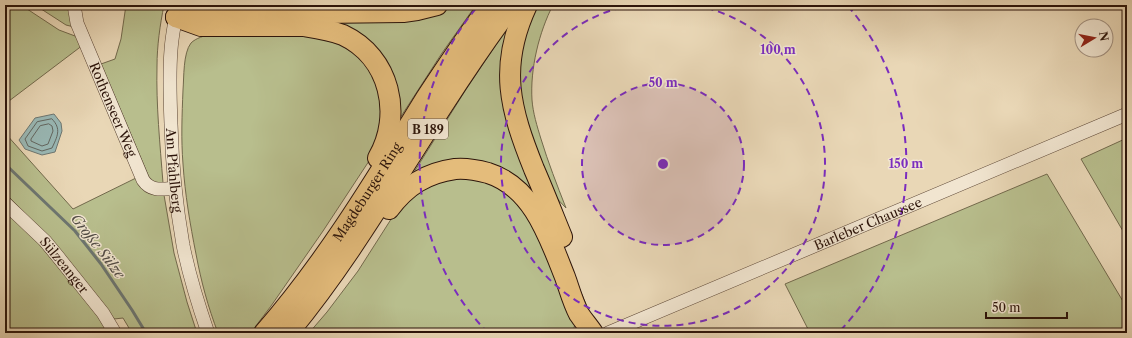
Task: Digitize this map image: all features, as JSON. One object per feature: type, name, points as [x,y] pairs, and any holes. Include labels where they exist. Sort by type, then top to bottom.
[{"type":"highway","points":[[177,11],[321,13],[403,12],[437,5]]},
{"type":"highway","name":"Magdeburger Ring","points":[[264,333],[304,284],[353,216],[428,97],[490,5]]},
{"type":"highway","name":"Magdeburger Ring","points":[[288,333],[347,256],[451,93],[512,5]]},
{"type":"highway","points":[[527,5],[516,32],[512,50],[510,79],[513,109],[525,146],[591,308],[595,333]]},
{"type":"highway","points":[[177,11],[202,26],[315,27],[343,35],[352,40],[367,53],[378,66],[385,82],[390,100],[391,119],[383,149],[355,198],[353,216]]},
{"type":"highway","points":[[347,256],[359,252],[395,201],[419,181],[439,172],[457,169],[471,169],[493,175],[516,189],[533,207],[557,256],[578,313],[595,333]]},
{"type":"street","name":"Rothenseer Weg","points":[[74,5],[77,23],[143,180],[148,186],[154,189],[175,188]]},
{"type":"street","name":"Am Pfahlberg","points":[[177,11],[171,50],[170,103],[175,188],[183,245],[196,297],[208,333]]},
{"type":"street","name":"Barleber Chaussee","points":[[608,333],[1127,114]]},
{"type":"street","name":"Sülzeanger","points":[[5,203],[36,232],[59,258],[103,313],[115,333]]},
{"type":"green space","points":[[5,5],[21,5],[59,30],[75,36],[83,45],[5,104]]},
{"type":"green space","points":[[35,5],[71,5],[74,27],[66,25]]},
{"type":"green space","points":[[126,5],[164,5],[157,58],[158,124],[163,183],[151,182],[101,64],[115,59],[121,39]]},
{"type":"green space","points":[[455,5],[476,5],[442,53],[400,118],[397,126],[362,41],[210,19],[445,9]]},
{"type":"green space","points":[[531,5],[553,5],[536,51],[532,76],[532,100],[535,120],[566,208],[547,188],[517,108],[521,28]]},
{"type":"green space","points":[[515,18],[508,54],[555,230],[588,309],[584,310],[503,174],[409,180],[465,91]]},
{"type":"green space","points":[[211,34],[297,34],[338,43],[353,53],[369,70],[375,81],[385,114],[369,161],[271,306],[249,333],[218,333],[200,274],[186,198],[182,136],[185,59],[188,47],[193,41]]},
{"type":"green space","points":[[5,133],[73,209],[136,178],[147,192],[164,195],[174,253],[197,333],[132,333],[123,318],[114,319],[49,237],[5,193]]},
{"type":"green space","points":[[1127,138],[1127,238],[1081,159]]},
{"type":"green space","points":[[1047,174],[1127,308],[1127,333],[810,333],[785,284]]},
{"type":"green space","points":[[462,177],[496,184],[530,215],[575,323],[573,333],[309,333],[358,271],[395,213],[413,194],[436,182]]},
{"type":"green space","points":[[5,211],[34,238],[101,319],[109,333],[5,333]]},
{"type":"water","points":[[54,114],[61,123],[62,131],[55,152],[42,155],[25,149],[19,140],[35,118]]},
{"type":"waterway","name":"Große Sülze","points":[[5,164],[75,231],[101,264],[146,333]]}]
